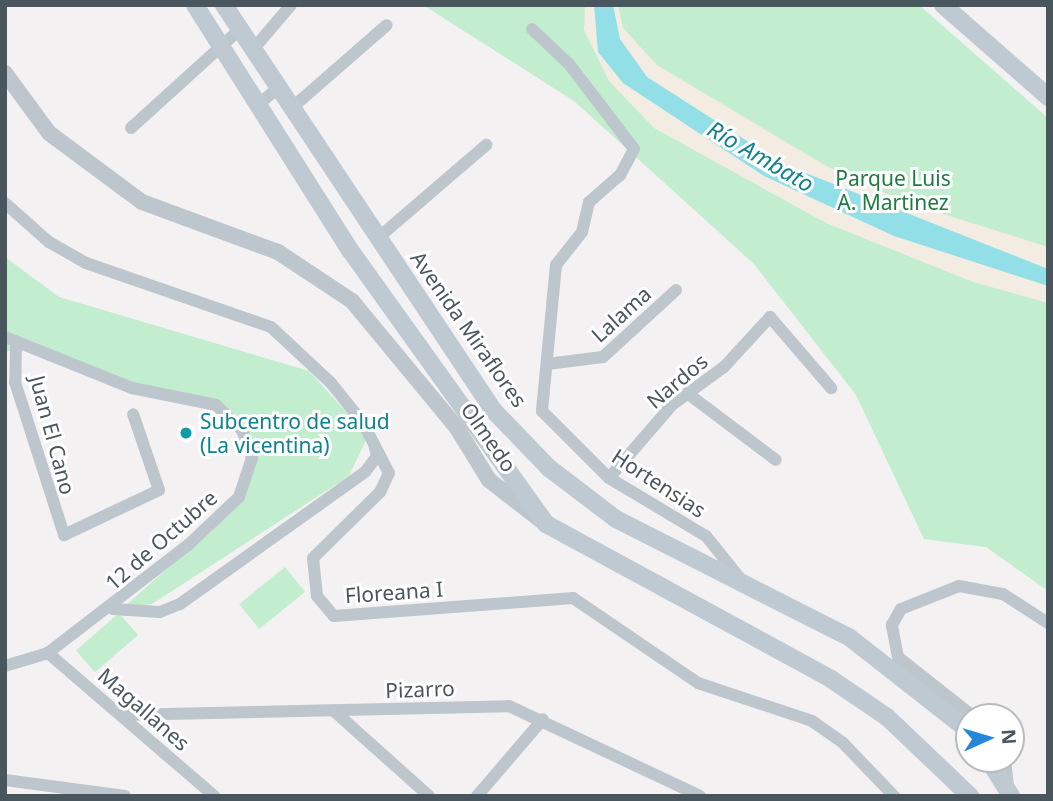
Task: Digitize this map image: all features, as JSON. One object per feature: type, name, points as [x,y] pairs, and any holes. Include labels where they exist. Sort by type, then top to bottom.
[{"type":"main road","points":[[195,5],[261,103],[350,250],[546,524]]},
{"type":"main road","name":"Avenida Miraflores","points":[[224,5],[255,47],[493,410],[549,468],[616,519],[849,637],[955,720]]},
{"type":"main road","points":[[943,5],[1046,92]]},
{"type":"main road","name":"Olmedo","points":[[546,524],[831,679],[887,717],[970,796]]},
{"type":"main road","points":[[997,773],[1009,791]]},
{"type":"street","points":[[255,47],[291,5]]},
{"type":"street","points":[[294,106],[387,25]]},
{"type":"street","points":[[131,128],[240,29]]},
{"type":"street","name":"Hortensias","points":[[532,29],[569,64],[634,149],[620,175],[588,203],[582,232],[557,262],[543,413],[609,478],[706,536],[744,583]]},
{"type":"street","name":"Olmedo","points":[[5,73],[48,133],[142,202],[278,252],[352,301],[457,428],[489,480],[546,524]]},
{"type":"street","points":[[261,103],[280,86]]},
{"type":"street","points":[[379,238],[486,145]]},
{"type":"street","name":"Floreana I","points":[[5,203],[49,242],[86,263],[271,327],[331,383],[388,465],[387,480],[313,558],[317,596],[334,615],[573,598],[698,683],[812,720],[857,755],[894,796]]},
{"type":"street","name":"Lalama","points":[[547,364],[603,358],[676,290]]},
{"type":"street","name":"Nardos","points":[[609,478],[687,393],[724,367],[773,317],[831,388]]},
{"type":"street","name":"Juan El Cano","points":[[10,340],[10,384],[64,535],[159,490],[133,414]]},
{"type":"street","name":"12 de Octubre","points":[[10,340],[132,388],[216,405],[231,416],[250,447],[239,497],[113,609]]},
{"type":"street","points":[[687,393],[776,460]]},
{"type":"street","points":[[5,666],[48,653],[113,609],[163,612],[206,586],[365,472],[377,456],[371,437]]},
{"type":"street","points":[[956,703],[898,657],[892,625],[901,608],[959,586],[1003,594],[1048,623]]},
{"type":"street","name":"Magallanes","points":[[48,653],[214,796]]},
{"type":"street","name":"Pizarro","points":[[122,715],[502,705],[543,719],[698,795]]},
{"type":"street","points":[[334,711],[429,796]]},
{"type":"street","points":[[477,796],[543,719]]},
{"type":"street","points":[[1007,773],[1009,791]]},
{"type":"street","points":[[5,780],[125,796]]},
{"type":"green space","name":"Parque Luis A. Martinez","points":[[423,5],[919,5],[1048,118],[1048,591],[986,547],[924,539],[856,395],[754,264],[574,101]]},
{"type":"green space","points":[[5,257],[59,297],[309,371],[368,436],[349,476],[152,604],[124,607],[243,501],[256,457],[238,416],[220,405],[127,383],[23,344],[5,353]]},
{"type":"green space","points":[[285,567],[305,592],[259,629],[239,604]]},
{"type":"green space","points":[[119,613],[138,635],[95,672],[76,650]]},
{"type":"sand","points":[[585,5],[618,5],[623,28],[657,65],[828,167],[905,202],[1048,247],[1048,303],[973,282],[826,223],[654,128],[609,81],[584,30]]},
{"type":"water","name":"Río Ambato","points":[[594,5],[613,5],[620,39],[647,77],[783,164],[1048,269],[1048,286],[894,236],[764,176],[623,83],[598,52]]},
{"type":"place","name":"Subcentro de salud (La vicentina)","points":[[186,433]]}]
